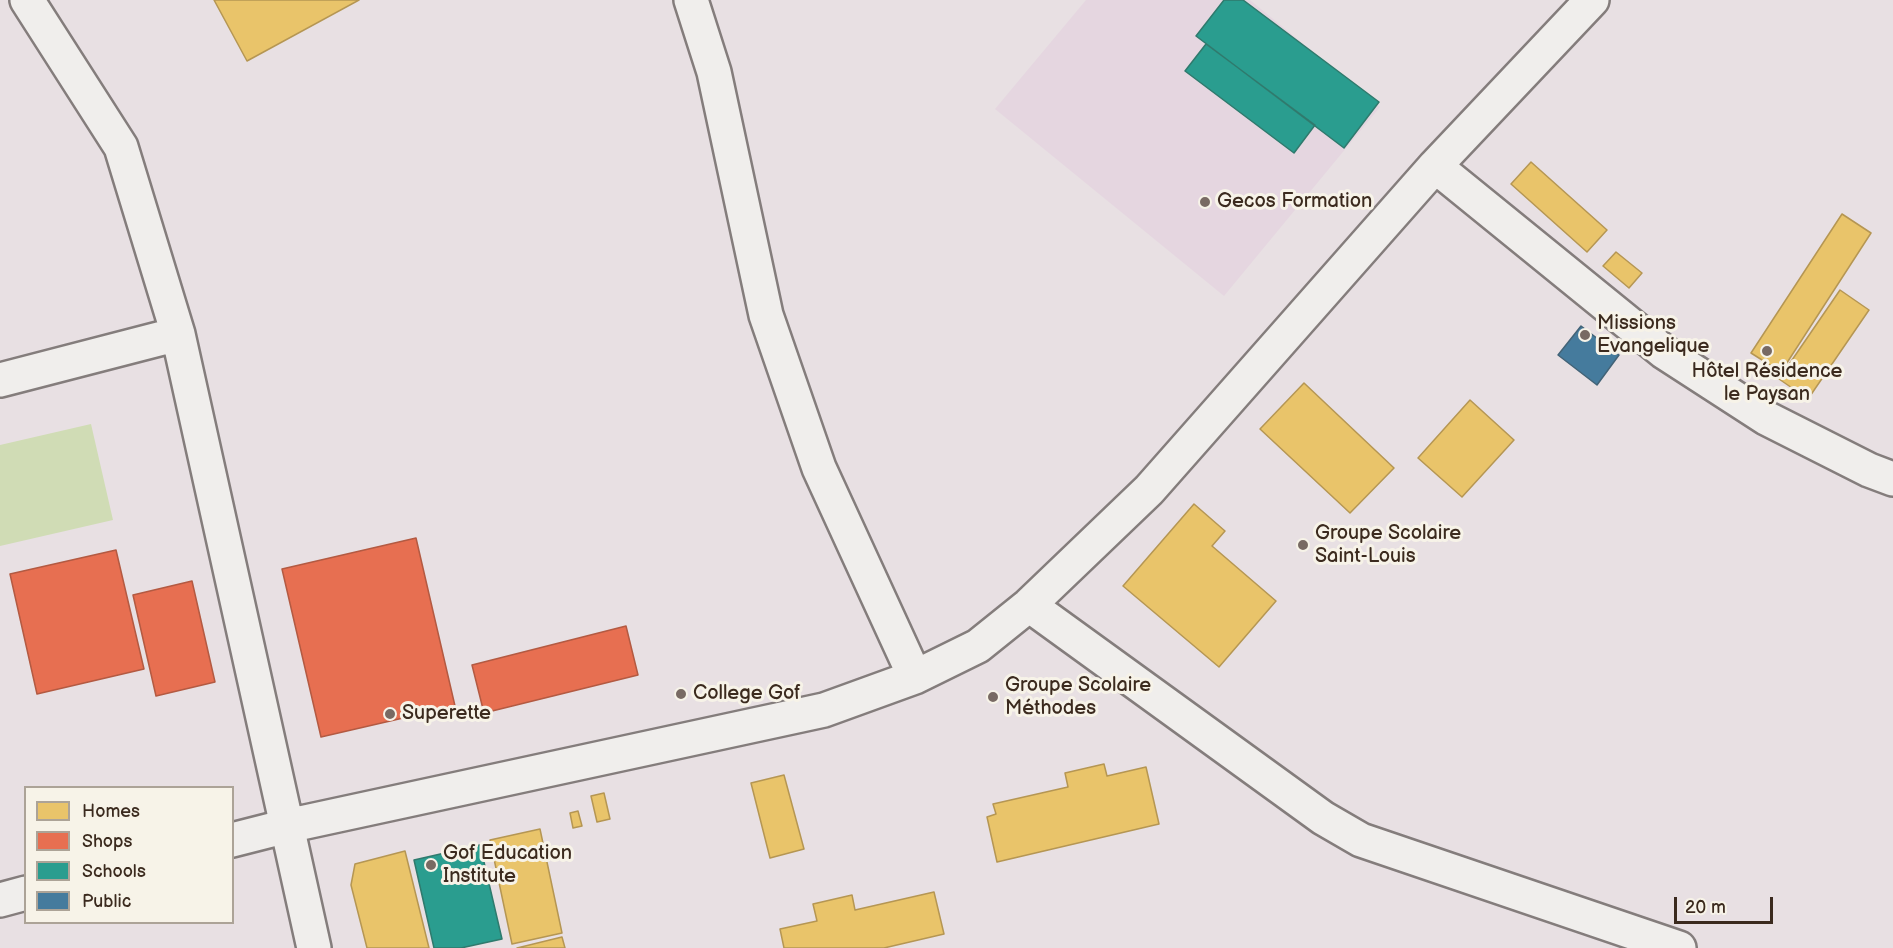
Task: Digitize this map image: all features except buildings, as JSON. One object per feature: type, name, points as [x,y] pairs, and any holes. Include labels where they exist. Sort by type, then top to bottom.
[{"type":"street","points":[[27,0],[121,147],[178,334],[314,948]]},
{"type":"street","points":[[691,0],[714,72],[766,315],[819,468],[915,677]]},
{"type":"street","points":[[234,839],[287,826],[824,710],[915,677],[978,646],[1029,605],[1149,490],[1435,166],[1592,0]]},
{"type":"street","points":[[1435,166],[1664,352],[1766,418],[1869,471],[1893,479]]},
{"type":"street","points":[[0,380],[178,334]]},
{"type":"street","points":[[1029,605],[1323,818],[1361,840],[1679,948]]},
{"type":"street","points":[[0,900],[24,894]]},
{"type":"shaded area","name":"Gecos Formation","points":[[1086,0],[1250,0],[1380,107],[1224,296],[995,109]]},
{"type":"green space","points":[[91,424],[113,520],[0,546],[0,445]]},
{"type":"place","name":"Gecos Formation","points":[[1205,202]]},
{"type":"place","name":"Missions Evangelique","points":[[1585,335]]},
{"type":"place","name":"Hôtel Résidence le Paysan","points":[[1767,351]]},
{"type":"place","name":"Groupe Scolaire Saint-Louis","points":[[1303,545]]},
{"type":"place","name":"College Gof","points":[[681,694]]},
{"type":"place","name":"Groupe Scolaire Méthodes","points":[[993,697]]},
{"type":"place","name":"Superette","points":[[390,714]]},
{"type":"place","name":"Gof Education Institute","points":[[431,865]]}]
